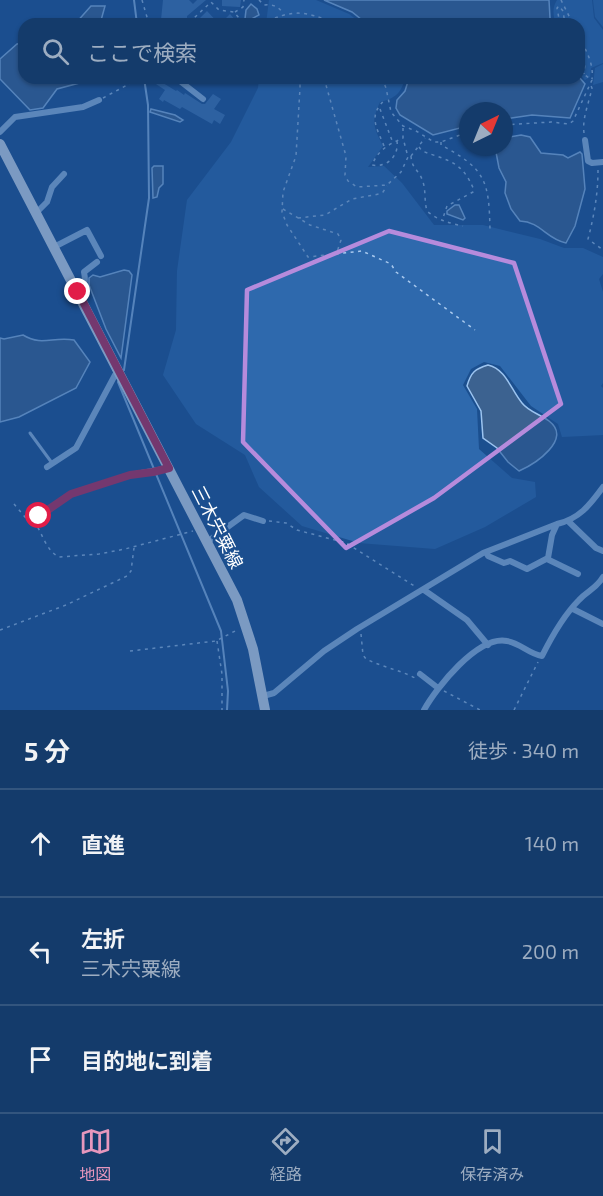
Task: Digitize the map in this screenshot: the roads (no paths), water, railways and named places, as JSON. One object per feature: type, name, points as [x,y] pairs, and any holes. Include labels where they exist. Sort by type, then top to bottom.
[{"type":"main road","name":"三木宍粟線","points":[[2,151],[78,292],[237,600],[247,627],[265,710]]},
{"type":"street","points":[[184,84],[203,99]]},
{"type":"street","points":[[0,132],[15,117],[83,107],[99,100]]},
{"type":"street","points":[[585,140],[588,161],[600,162]]},
{"type":"street","points":[[36,213],[47,202],[52,187],[64,174]]},
{"type":"street","points":[[54,248],[87,230],[99,259],[84,272],[84,286],[78,292]]},
{"type":"street","points":[[50,465],[76,448],[115,375],[119,372]]},
{"type":"street","points":[[130,475],[169,468]]},
{"type":"street","points":[[263,696],[274,693],[324,651],[358,628],[486,552],[568,521],[587,509],[603,487]]},
{"type":"street","points":[[207,542],[244,514],[263,521]]},
{"type":"street","points":[[568,521],[596,548],[603,551]]},
{"type":"street","points":[[547,559],[557,524]]},
{"type":"street","points":[[486,552],[488,556],[504,563],[510,561],[527,569],[547,559]]},
{"type":"street","points":[[547,559],[578,574]]},
{"type":"street","points":[[424,710],[438,688],[463,662],[488,645],[508,641],[535,655],[542,656],[563,619],[578,601],[598,585],[603,577]]},
{"type":"street","points":[[423,591],[467,620],[488,645]]},
{"type":"street","points":[[573,609],[603,624]]},
{"type":"street","points":[[420,674],[438,688]]},
{"type":"lane","points":[[30,433],[50,465]]},
{"type":"waterway","points":[[134,0],[136,18]]},
{"type":"waterway","points":[[124,370],[149,198],[148,105],[145,84]]},
{"type":"waterway","points":[[118,382],[221,631],[228,691],[227,710]]}]
